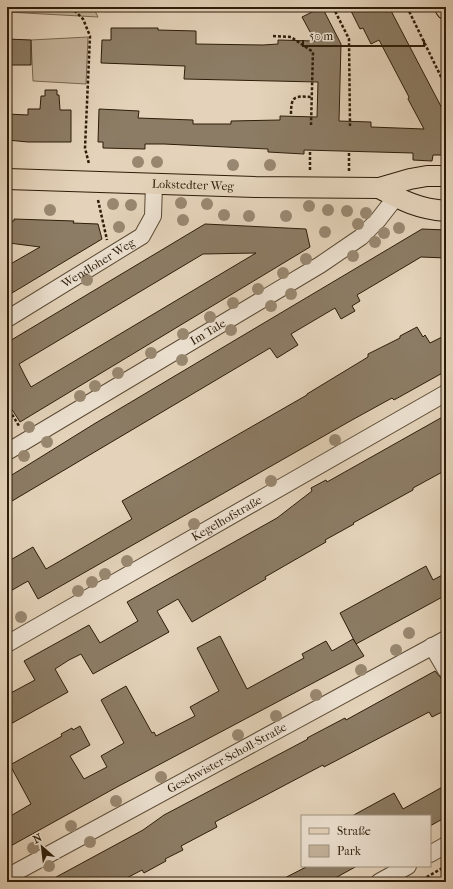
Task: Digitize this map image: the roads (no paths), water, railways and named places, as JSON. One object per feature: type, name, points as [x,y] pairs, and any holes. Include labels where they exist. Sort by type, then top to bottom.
[{"type":"main road","name":"Lokstedter Weg","points":[[388,193],[410,179],[427,176],[446,176]]},
{"type":"main road","name":"Lokstedter Weg","points":[[7,179],[388,193],[412,205],[429,210],[446,211]]},
{"type":"street","name":"Wendloher Weg","points":[[7,319],[142,236],[153,216],[154,184]]},
{"type":"street","name":"Im Tale","points":[[7,452],[320,265],[362,237],[378,220],[388,193]]},
{"type":"street","name":"Kegelhofstraße","points":[[7,644],[446,392]]},
{"type":"street","points":[[439,642],[446,670]]},
{"type":"street","name":"Geschwister-Scholl-Straße","points":[[7,878],[439,642]]},
{"type":"street","points":[[431,853],[446,845]]},
{"type":"street","points":[[379,882],[406,867]]}]
